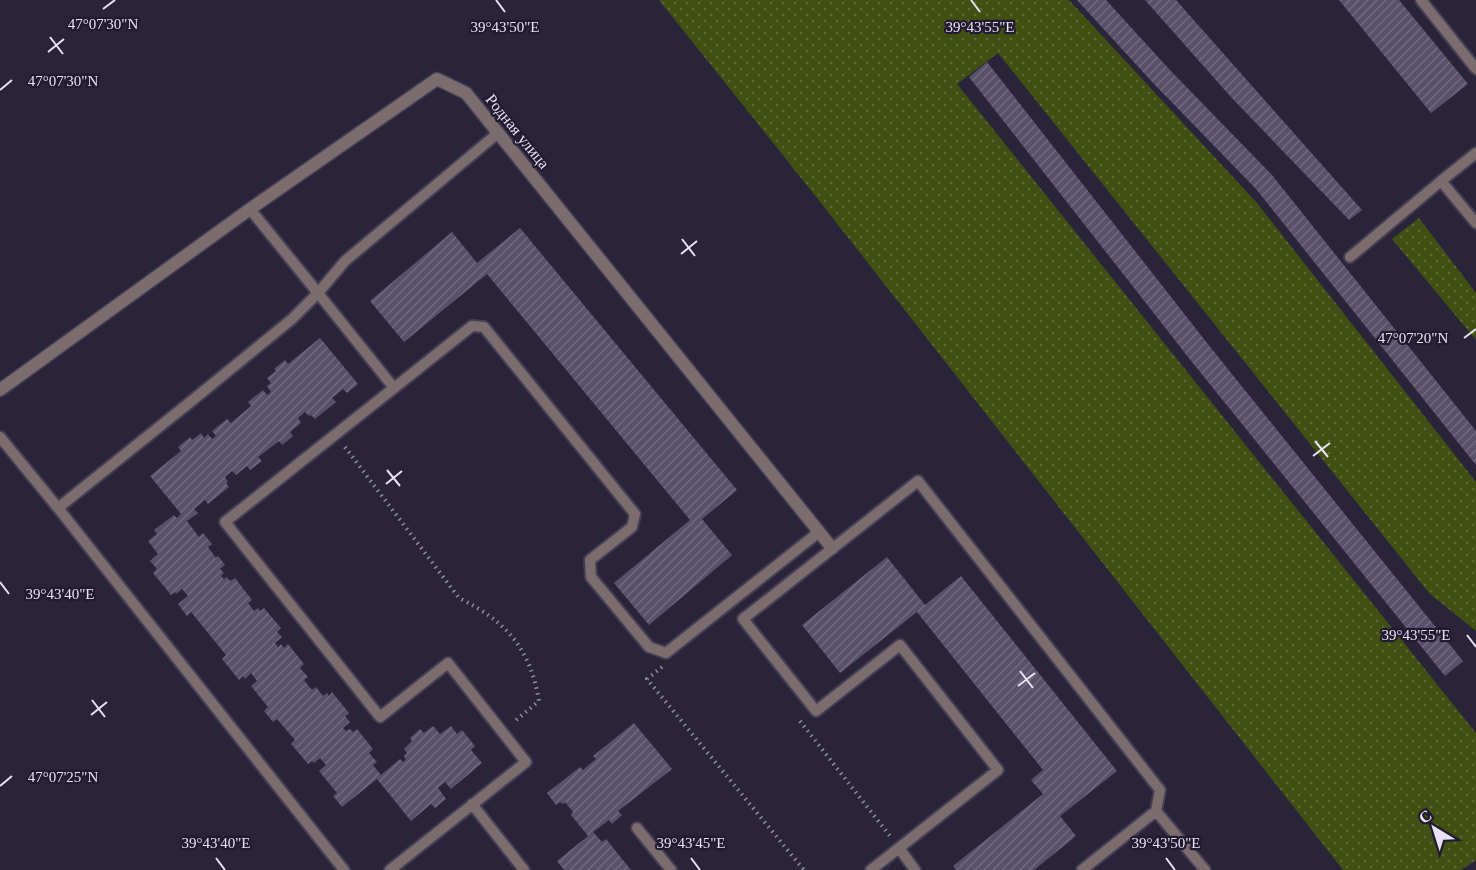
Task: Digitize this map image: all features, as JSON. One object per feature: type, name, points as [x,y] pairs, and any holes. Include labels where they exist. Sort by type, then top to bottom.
[{"type":"street","name":"Родная улица","points":[[0,390],[250,209],[437,79],[466,93],[832,548]]},
{"type":"lane","points":[[1421,0],[1476,69]]},
{"type":"lane","points":[[58,508],[292,319],[345,261],[498,133]]},
{"type":"lane","points":[[1350,257],[1476,153]]},
{"type":"lane","points":[[1442,181],[1476,223]]},
{"type":"lane","points":[[250,209],[394,388]]},
{"type":"lane","points":[[390,870],[526,762],[448,663],[380,717],[225,522],[472,326],[484,327],[635,514],[632,527],[590,560],[591,577],[648,647],[666,653],[819,532]]},
{"type":"lane","points":[[0,437],[344,870]]},
{"type":"lane","points":[[871,870],[998,770],[900,645],[816,711],[743,619],[918,481],[1160,790],[1156,811],[1082,870]]},
{"type":"lane","points":[[472,804],[524,870]]},
{"type":"lane","points":[[1156,811],[1202,866]]},
{"type":"lane","points":[[637,828],[671,870]]},
{"type":"lane","points":[[899,848],[915,870]]},
{"type":"path","points":[[335,435],[459,598],[482,609],[499,622],[515,640],[531,668],[539,701],[502,732]]},
{"type":"path","points":[[665,664],[647,679],[804,870]]},
{"type":"path","points":[[799,720],[899,848]]},
{"type":"green space","points":[[659,0],[1069,0],[1257,203],[1476,482],[1476,631],[1429,593],[998,53],[957,84],[1476,733],[1476,860],[1461,870],[1343,870],[817,198]]},
{"type":"green space","points":[[1419,218],[1476,293],[1476,340],[1392,239]]},
{"type":"building","points":[[1077,0],[1106,0],[1272,175],[1476,431],[1476,465],[1256,189],[1154,84]]},
{"type":"building","points":[[1145,0],[1176,0],[1362,210],[1349,220],[1230,96]]},
{"type":"building","points":[[1339,0],[1399,0],[1468,84],[1431,113]]},
{"type":"building","points":[[987,62],[1211,348],[1463,661],[1445,676],[1192,362],[969,77]]},
{"type":"building","points":[[520,228],[737,490],[702,519],[732,555],[649,625],[614,583],[690,520],[487,274],[404,342],[370,301],[452,232],[477,263]]},
{"type":"building","points":[[320,338],[358,384],[347,393],[343,389],[332,398],[336,402],[315,419],[305,412],[298,418],[301,423],[290,432],[293,436],[282,445],[279,441],[258,457],[262,461],[250,470],[247,466],[236,475],[232,471],[225,477],[229,487],[208,504],[205,500],[194,509],[198,513],[187,521],[199,537],[203,533],[212,544],[208,547],[225,565],[220,569],[224,573],[221,576],[224,579],[227,577],[230,581],[235,578],[252,600],[248,603],[254,611],[264,608],[281,628],[277,632],[282,637],[275,643],[278,647],[281,644],[284,648],[288,644],[304,664],[300,668],[308,677],[304,680],[312,690],[316,687],[323,696],[327,693],[329,696],[332,692],[349,713],[345,716],[350,722],[343,728],[353,732],[357,729],[373,749],[369,753],[377,762],[373,765],[381,775],[400,759],[403,762],[406,760],[404,756],[407,753],[404,749],[412,741],[410,738],[420,729],[424,733],[433,726],[440,734],[451,726],[457,734],[462,730],[475,746],[471,750],[482,763],[451,789],[445,782],[438,788],[446,799],[435,808],[431,804],[411,821],[377,779],[342,807],[333,796],[337,793],[319,771],[326,765],[320,758],[308,764],[291,744],[295,740],[277,719],[273,722],[264,711],[268,707],[251,686],[257,681],[251,673],[245,679],[243,676],[239,680],[222,659],[226,655],[191,612],[187,616],[178,604],[188,596],[182,589],[171,595],[153,573],[157,569],[150,561],[158,554],[148,541],[157,534],[154,530],[174,515],[177,518],[181,514],[150,476],[181,451],[178,447],[190,437],[192,440],[201,433],[204,438],[208,434],[212,439],[216,436],[212,431],[227,419],[231,423],[251,406],[248,402],[263,390],[267,395],[271,392],[267,386],[271,383],[267,378],[276,371],[274,369],[285,360],[288,364]]},
{"type":"building","points":[[887,557],[925,605],[961,576],[1117,771],[1060,816],[1076,836],[1034,870],[956,870],[953,866],[1043,794],[1031,780],[1043,770],[917,612],[840,673],[802,625]]},
{"type":"building","points":[[634,723],[672,769],[618,811],[622,815],[612,824],[609,820],[593,832],[602,842],[606,839],[631,870],[564,870],[557,861],[588,836],[571,815],[573,812],[565,802],[556,805],[547,793],[580,767],[583,770],[596,759],[593,756]]}]
